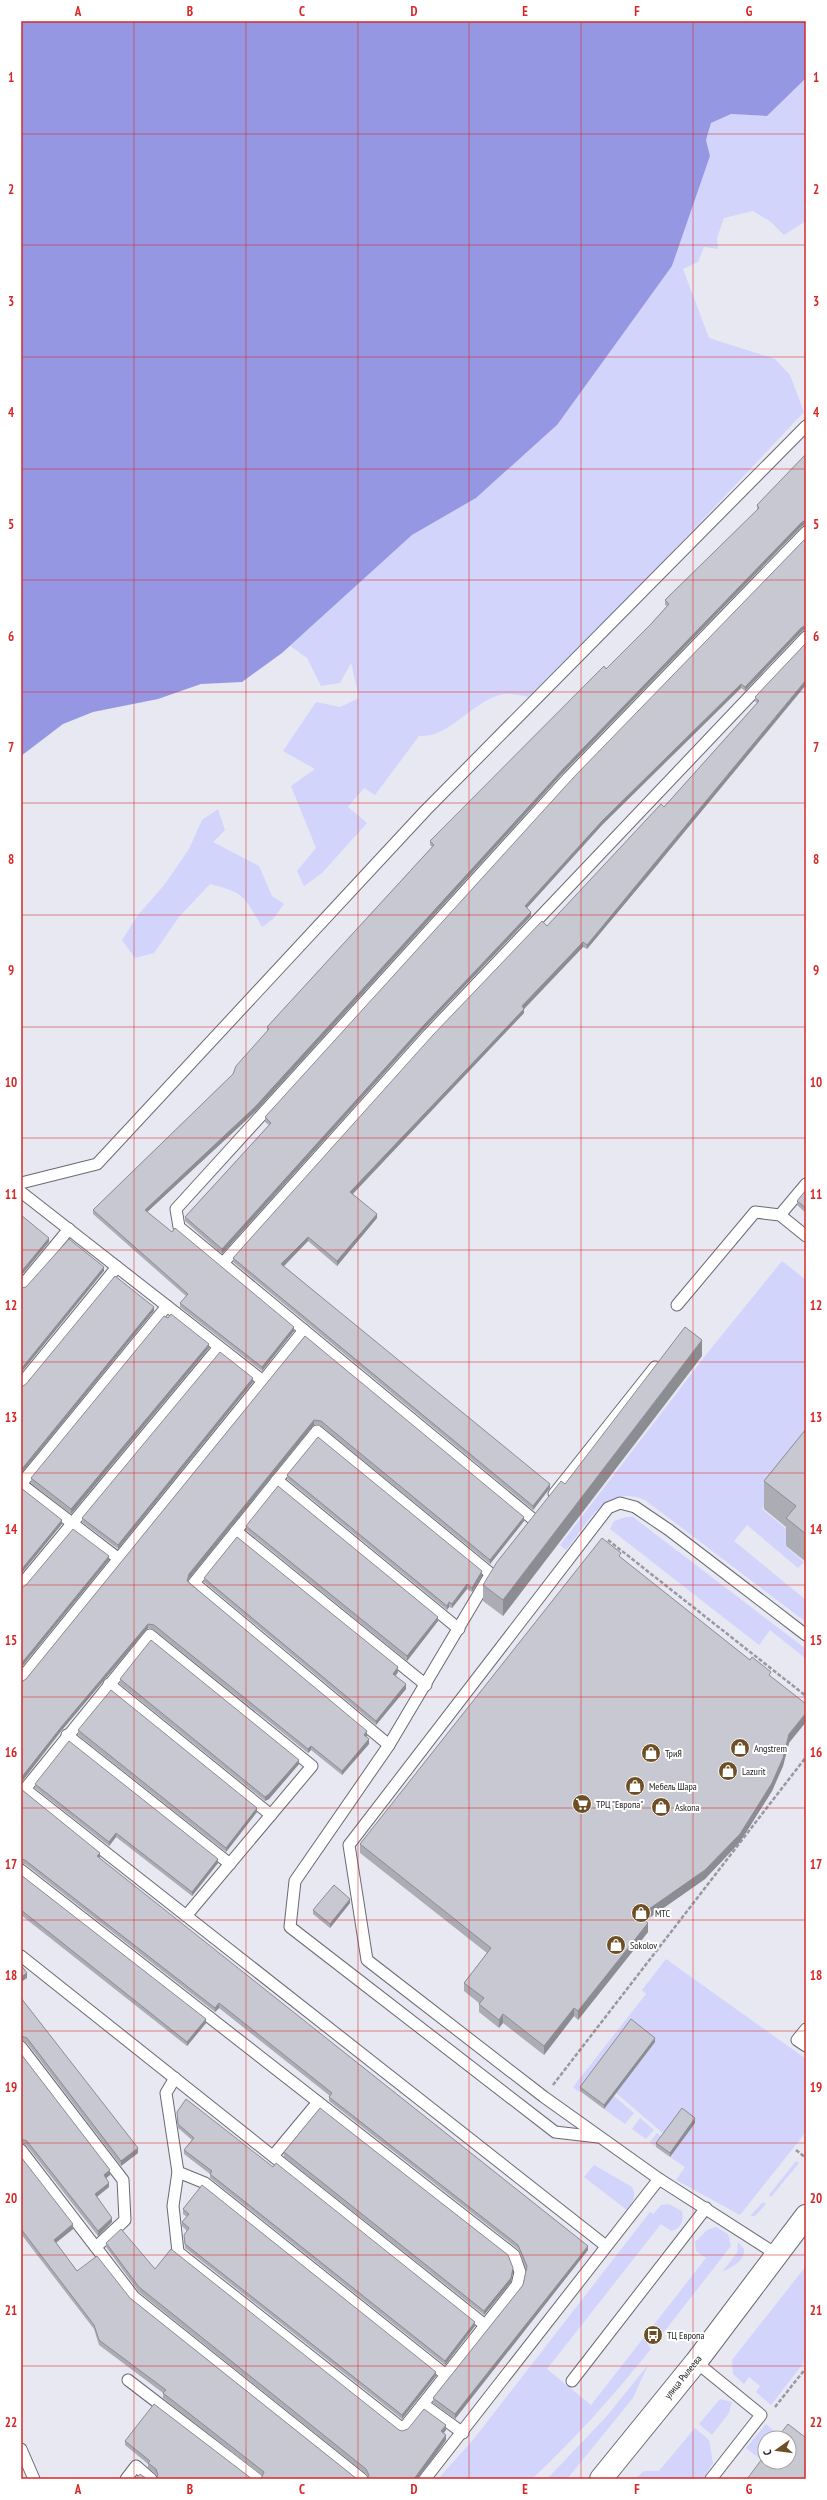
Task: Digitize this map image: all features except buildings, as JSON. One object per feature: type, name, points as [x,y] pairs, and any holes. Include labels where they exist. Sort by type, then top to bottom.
[{"type":"main road","name":"улица Рылеева","points":[[601,2479],[696,2362],[806,2216]]},
{"type":"lane","points":[[21,1183],[97,1164],[426,810],[806,426]]},
{"type":"lane","points":[[524,1532],[536,1516],[304,1330],[179,1227],[176,1209],[568,778],[806,532]]},
{"type":"lane","points":[[223,1263],[428,1034],[806,637]]},
{"type":"lane","points":[[780,1215],[806,1184]]},
{"type":"lane","points":[[21,1192],[263,1381]]},
{"type":"lane","points":[[677,1305],[755,1212],[780,1215],[806,1236]]},
{"type":"lane","points":[[21,1287],[69,1229]]},
{"type":"lane","points":[[21,1384],[117,1267]]},
{"type":"lane","points":[[119,1559],[21,1484],[167,1306]]},
{"type":"lane","points":[[21,1679],[304,1330]]},
{"type":"lane","points":[[21,1585],[219,1347]]},
{"type":"lane","points":[[549,1501],[660,1361]]},
{"type":"lane","points":[[389,1745],[194,1583],[317,1430],[491,1574]]},
{"type":"lane","points":[[277,1480],[460,1629]]},
{"type":"lane","points":[[776,2254],[659,2179],[544,2097],[367,1960],[349,1845],[598,1520],[613,1505],[628,1504],[635,1507],[669,1530],[806,1635]]},
{"type":"lane","points":[[236,1531],[426,1685]]},
{"type":"lane","points":[[500,1562],[491,1574],[460,1629],[389,1745],[295,1881],[290,1927],[555,2132],[601,2137]]},
{"type":"lane","points":[[186,1916],[312,1766],[150,1635],[25,1789],[186,1916],[606,2246]]},
{"type":"lane","points":[[109,1684],[271,1815]]},
{"type":"lane","points":[[67,1736],[230,1864]]},
{"type":"lane","points":[[21,1870],[514,2255],[520,2272],[517,2285],[403,2430],[178,2252],[173,2206],[178,2172],[166,2093],[175,2078]]},
{"type":"lane","points":[[21,1956],[485,2325]]},
{"type":"lane","points":[[806,2029],[797,2040],[806,2046]]},
{"type":"lane","points":[[21,2047],[123,2180],[125,2220],[96,2247]]},
{"type":"lane","points":[[273,2156],[318,2102]]},
{"type":"lane","points":[[21,2150],[134,2297],[362,2479]]},
{"type":"lane","points":[[178,2172],[205,2183],[446,2375]]},
{"type":"lane","points":[[425,2479],[463,2433],[659,2179]]},
{"type":"lane","points":[[572,2381],[706,2208]]},
{"type":"lane","points":[[696,2362],[760,2415],[711,2479]]},
{"type":"lane","points":[[128,2380],[257,2479]]},
{"type":"lane","points":[[423,2404],[463,2433]]},
{"type":"lane","points":[[21,2449],[34,2479]]},
{"type":"lane","points":[[126,2479],[136,2466],[151,2479]]},
{"type":"path","points":[[608,1540],[806,1696]]},
{"type":"path","points":[[544,2097],[806,1757]]},
{"type":"path","points":[[796,2150],[806,2158]]},
{"type":"path","points":[[760,2415],[769,2415],[806,2368]]},
{"type":"shaded area","points":[[804,78],[806,78],[806,221],[784,235],[771,222],[753,211],[724,218],[717,238],[718,249],[704,247],[698,262],[683,269],[709,338],[775,359],[790,375],[804,412],[643,583],[529,697],[504,694],[493,697],[441,731],[431,735],[419,736],[375,795],[364,788],[348,807],[367,823],[322,873],[304,886],[297,871],[316,848],[291,786],[315,769],[283,751],[316,702],[340,707],[359,698],[351,663],[340,683],[321,686],[307,658],[290,646],[412,535],[476,498],[553,429],[672,266],[710,156],[706,140],[711,123],[731,114],[767,116]]},
{"type":"shaded area","points":[[218,809],[225,830],[213,842],[259,866],[272,896],[284,904],[273,919],[262,927],[243,898],[231,890],[210,884],[179,917],[154,953],[135,958],[122,940],[138,915],[165,884],[189,849],[202,820]]},
{"type":"shaded area","points":[[782,1261],[806,1280],[806,1453],[762,1509],[794,1535],[785,1546],[804,1562],[798,1568],[747,1525],[734,1541],[806,1600],[806,1622],[645,1500],[631,1496],[619,1497],[608,1502],[598,1509],[566,1550],[560,1545],[709,1351]]},
{"type":"shaded area","points":[[626,1517],[633,1517],[806,1649],[806,1659],[770,1630],[759,1645],[610,1529],[614,1521]]},
{"type":"shaded area","points":[[666,1959],[806,2059],[806,2132],[740,2215],[676,2180],[685,2167],[670,2157],[695,2123],[665,2135],[616,2093],[655,2042],[631,2024],[579,2092],[573,2087],[646,1994],[642,1990]]},
{"type":"shaded area","points":[[614,2096],[634,2113],[625,2124],[604,2109]]},
{"type":"shaded area","points":[[640,2118],[654,2130],[646,2139],[632,2129]]},
{"type":"shaded area","points":[[657,2133],[663,2138],[656,2147],[650,2142]]},
{"type":"shaded area","points":[[796,2161],[799,2163],[771,2197],[769,2195]]},
{"type":"shaded area","points":[[594,2165],[632,2187],[634,2194],[633,2201],[627,2210],[584,2177]]},
{"type":"shaded area","points":[[763,2202],[766,2204],[755,2216],[750,2216]]},
{"type":"shaded area","points":[[669,2204],[682,2211],[683,2218],[680,2226],[671,2231],[661,2224],[547,2369],[591,2405],[706,2258],[696,2251],[695,2242],[707,2230],[716,2227],[728,2234],[731,2246],[660,2337],[657,2334],[648,2345],[651,2349],[623,2383],[579,2432],[532,2479],[438,2479],[473,2440],[650,2212],[653,2214],[661,2205]]},
{"type":"shaded area","points":[[738,2242],[744,2249],[744,2254],[737,2264],[722,2272],[737,2253]]},
{"type":"shaded area","points":[[806,2266],[806,2360],[771,2405],[756,2392],[760,2386],[749,2377],[744,2384],[733,2374],[732,2360]]},
{"type":"shaded area","points":[[648,2365],[633,2398],[567,2479],[547,2479],[606,2417]]},
{"type":"shaded area","points":[[720,2399],[732,2402],[729,2413],[712,2435],[699,2424]]},
{"type":"shaded area","points":[[766,2424],[773,2430],[761,2430]]},
{"type":"shaded area","points":[[695,2428],[709,2440],[713,2463],[703,2479],[635,2479],[644,2471],[659,2471]]},
{"type":"shaded area","points":[[757,2435],[757,2456],[746,2448]]},
{"type":"water","points":[[21,21],[806,21],[806,78],[767,116],[731,114],[711,123],[706,140],[710,156],[672,266],[557,425],[476,498],[412,535],[282,653],[242,682],[201,684],[158,699],[93,712],[63,724],[21,756]]},
{"type":"place","name":"Angstrem","points":[[740,1748]]},
{"type":"place","name":"ТриЯ","points":[[651,1753]]},
{"type":"place","name":"Lazurit","points":[[728,1771]]},
{"type":"place","name":"Мебель Шара","points":[[635,1786]]},
{"type":"place","name":"ТРЦ \"Европа\"","points":[[582,1804]]},
{"type":"place","name":"Askona","points":[[661,1807]]},
{"type":"place","name":"МТС","points":[[641,1913]]},
{"type":"place","name":"Sokolov","points":[[616,1945]]},
{"type":"place","name":"ТЦ Европа","points":[[653,2335]]}]
